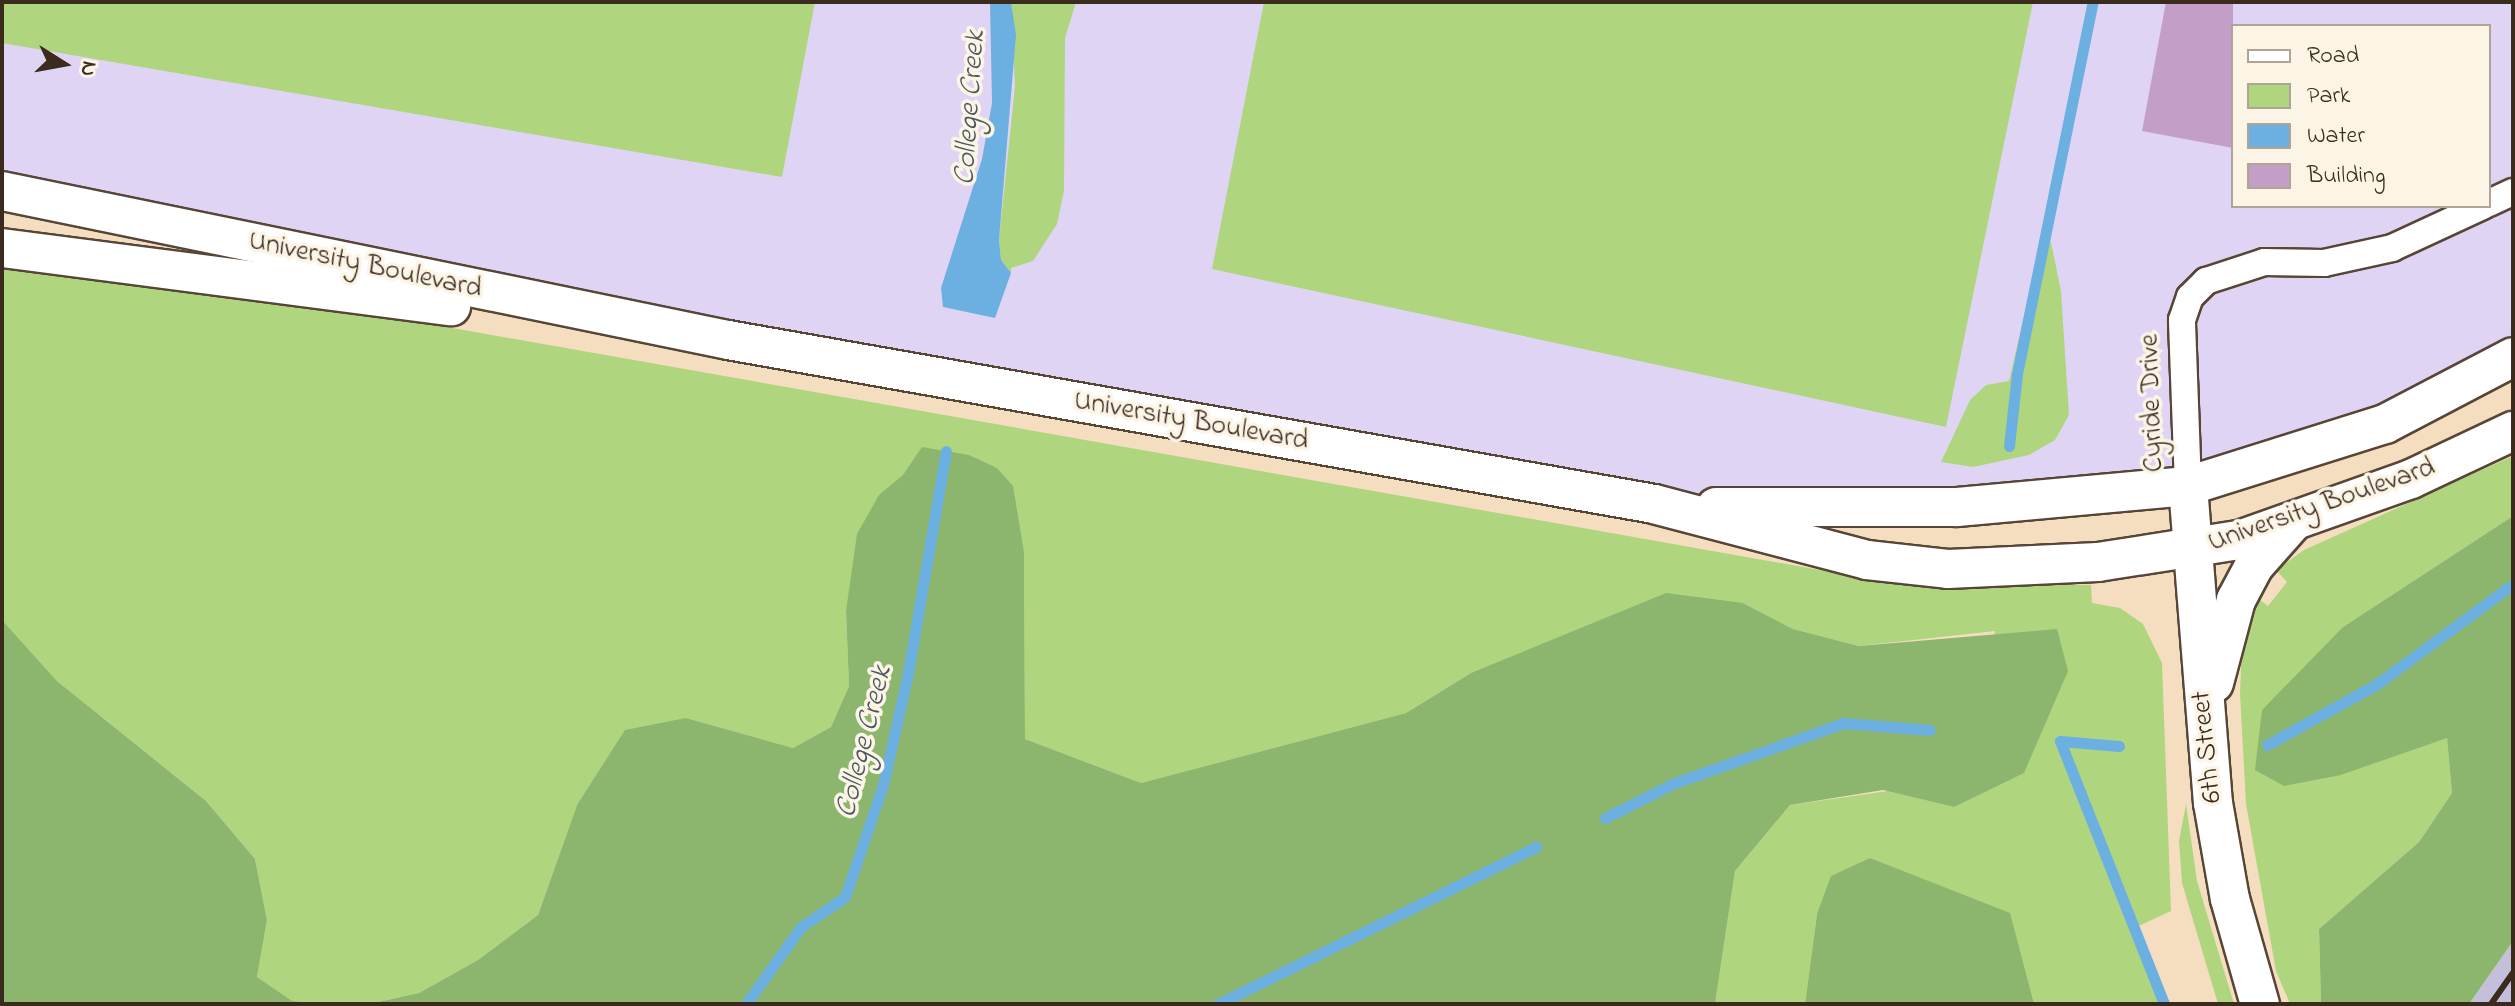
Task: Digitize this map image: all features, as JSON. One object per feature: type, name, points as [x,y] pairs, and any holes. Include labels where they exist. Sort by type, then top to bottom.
[{"type":"main road","name":"University Boulevard","points":[[2,191],[728,340],[1654,504],[1825,551],[1948,569],[2006,570],[2192,550],[2294,521],[2411,479],[2513,431]]},
{"type":"main road","name":"University Boulevard","points":[[2,248],[728,340]]},
{"type":"main road","name":"University Boulevard","points":[[1654,504],[1957,507],[2188,486],[2385,424],[2513,357]]},
{"type":"main road","name":"6th Street","points":[[2188,486],[2213,803],[2230,899],[2260,1004]]},
{"type":"main road","points":[[2206,729],[2220,646],[2236,600],[2254,566],[2294,521]]},
{"type":"street","points":[[2491,202],[2513,192]]},
{"type":"street","name":"Cyride Drive","points":[[2188,486],[2182,320],[2190,297],[2206,281],[2264,262],[2324,263],[2392,248],[2479,208]]},
{"type":"shaded area","points":[[2,2],[2513,2],[2513,345],[2248,470],[1745,509],[2,191]]},
{"type":"shaded area","points":[[2513,941],[2513,1004],[2469,1004]]},
{"type":"green space","points":[[2,2],[815,2],[782,177],[2,43]]},
{"type":"green space","points":[[1011,2],[1076,2],[1065,38],[1064,191],[1057,224],[1033,261],[1011,268],[1011,273],[1001,260],[999,240],[1015,86]]},
{"type":"green space","points":[[1264,2],[2033,2],[1946,427],[1212,269]]},
{"type":"green space","points":[[2042,238],[2051,242],[2061,291],[2069,415],[2055,440],[2029,455],[1973,467],[1941,462],[1970,400],[1986,385],[2009,381]]},
{"type":"green space","points":[[2,263],[430,324],[1871,579],[2091,585],[2092,603],[2120,608],[2143,624],[2162,663],[2171,911],[2132,929],[2161,1004],[2034,1004],[1933,884],[1870,858],[1817,914],[1805,1004],[1715,1004],[1735,871],[1790,805],[1888,791],[1954,807],[1995,631],[1859,646],[1793,629],[1743,603],[1471,673],[1406,713],[1141,783],[1025,739],[1024,552],[997,468],[946,451],[879,495],[846,611],[849,686],[831,727],[793,748],[686,718],[577,805],[538,915],[478,960],[419,993],[369,1004],[292,1002],[257,977],[267,920],[255,859],[206,801],[57,681],[2,620]]},
{"type":"green space","points":[[922,447],[969,455],[997,468],[1013,486],[1024,552],[1025,739],[1141,783],[1406,713],[1471,673],[1666,593],[1743,603],[1793,629],[1859,646],[2057,629],[2068,671],[2024,773],[1954,807],[1883,790],[1790,805],[1735,871],[1715,1004],[369,1004],[419,993],[478,960],[538,915],[577,805],[625,730],[686,718],[793,748],[831,727],[849,686],[846,611],[857,534],[879,495],[903,475]]},
{"type":"green space","points":[[2513,456],[2513,516],[2343,627],[2341,775],[2447,737],[2452,793],[2419,842],[2319,929],[2321,1004],[2290,1004],[2276,971],[2246,804],[2240,693],[2242,645],[2255,596],[2268,606],[2287,582],[2276,570],[2304,550]]},
{"type":"green space","points":[[2513,516],[2513,941],[2469,1004],[2321,1004],[2319,929],[2419,842],[2452,793],[2447,738],[2341,775],[2284,786],[2255,770],[2262,710],[2343,627]]},
{"type":"green space","points":[[2,620],[57,681],[206,801],[255,859],[267,920],[257,977],[292,1001],[318,1004],[2,1004]]},
{"type":"green space","points":[[2186,804],[2197,881],[2234,1004],[2218,1004],[2182,883],[2179,841]]},
{"type":"green space","points":[[1870,858],[2010,913],[2034,1004],[1805,1004],[1817,914],[1831,876]]},
{"type":"water","points":[[990,2],[1011,2],[1016,35],[999,240],[1001,260],[1011,273],[995,318],[943,307],[941,288],[982,159],[992,103]]},
{"type":"building","points":[[2166,2],[2233,2],[2231,148],[2142,131]]},
{"type":"waterway","points":[[2009,446],[2017,374],[2093,2]]},
{"type":"waterway","name":"College Creek","points":[[746,1004],[801,927],[845,897],[883,785],[908,673],[946,451]]},
{"type":"waterway","points":[[2267,745],[2377,684],[2513,584]]},
{"type":"waterway","points":[[1605,818],[1672,784],[1843,723],[1930,730]]},
{"type":"waterway","points":[[2119,746],[2060,741],[2164,1004]]},
{"type":"waterway","points":[[1218,1004],[1536,847]]},
{"type":"railway","points":[[2491,1004],[2513,973]]}]
